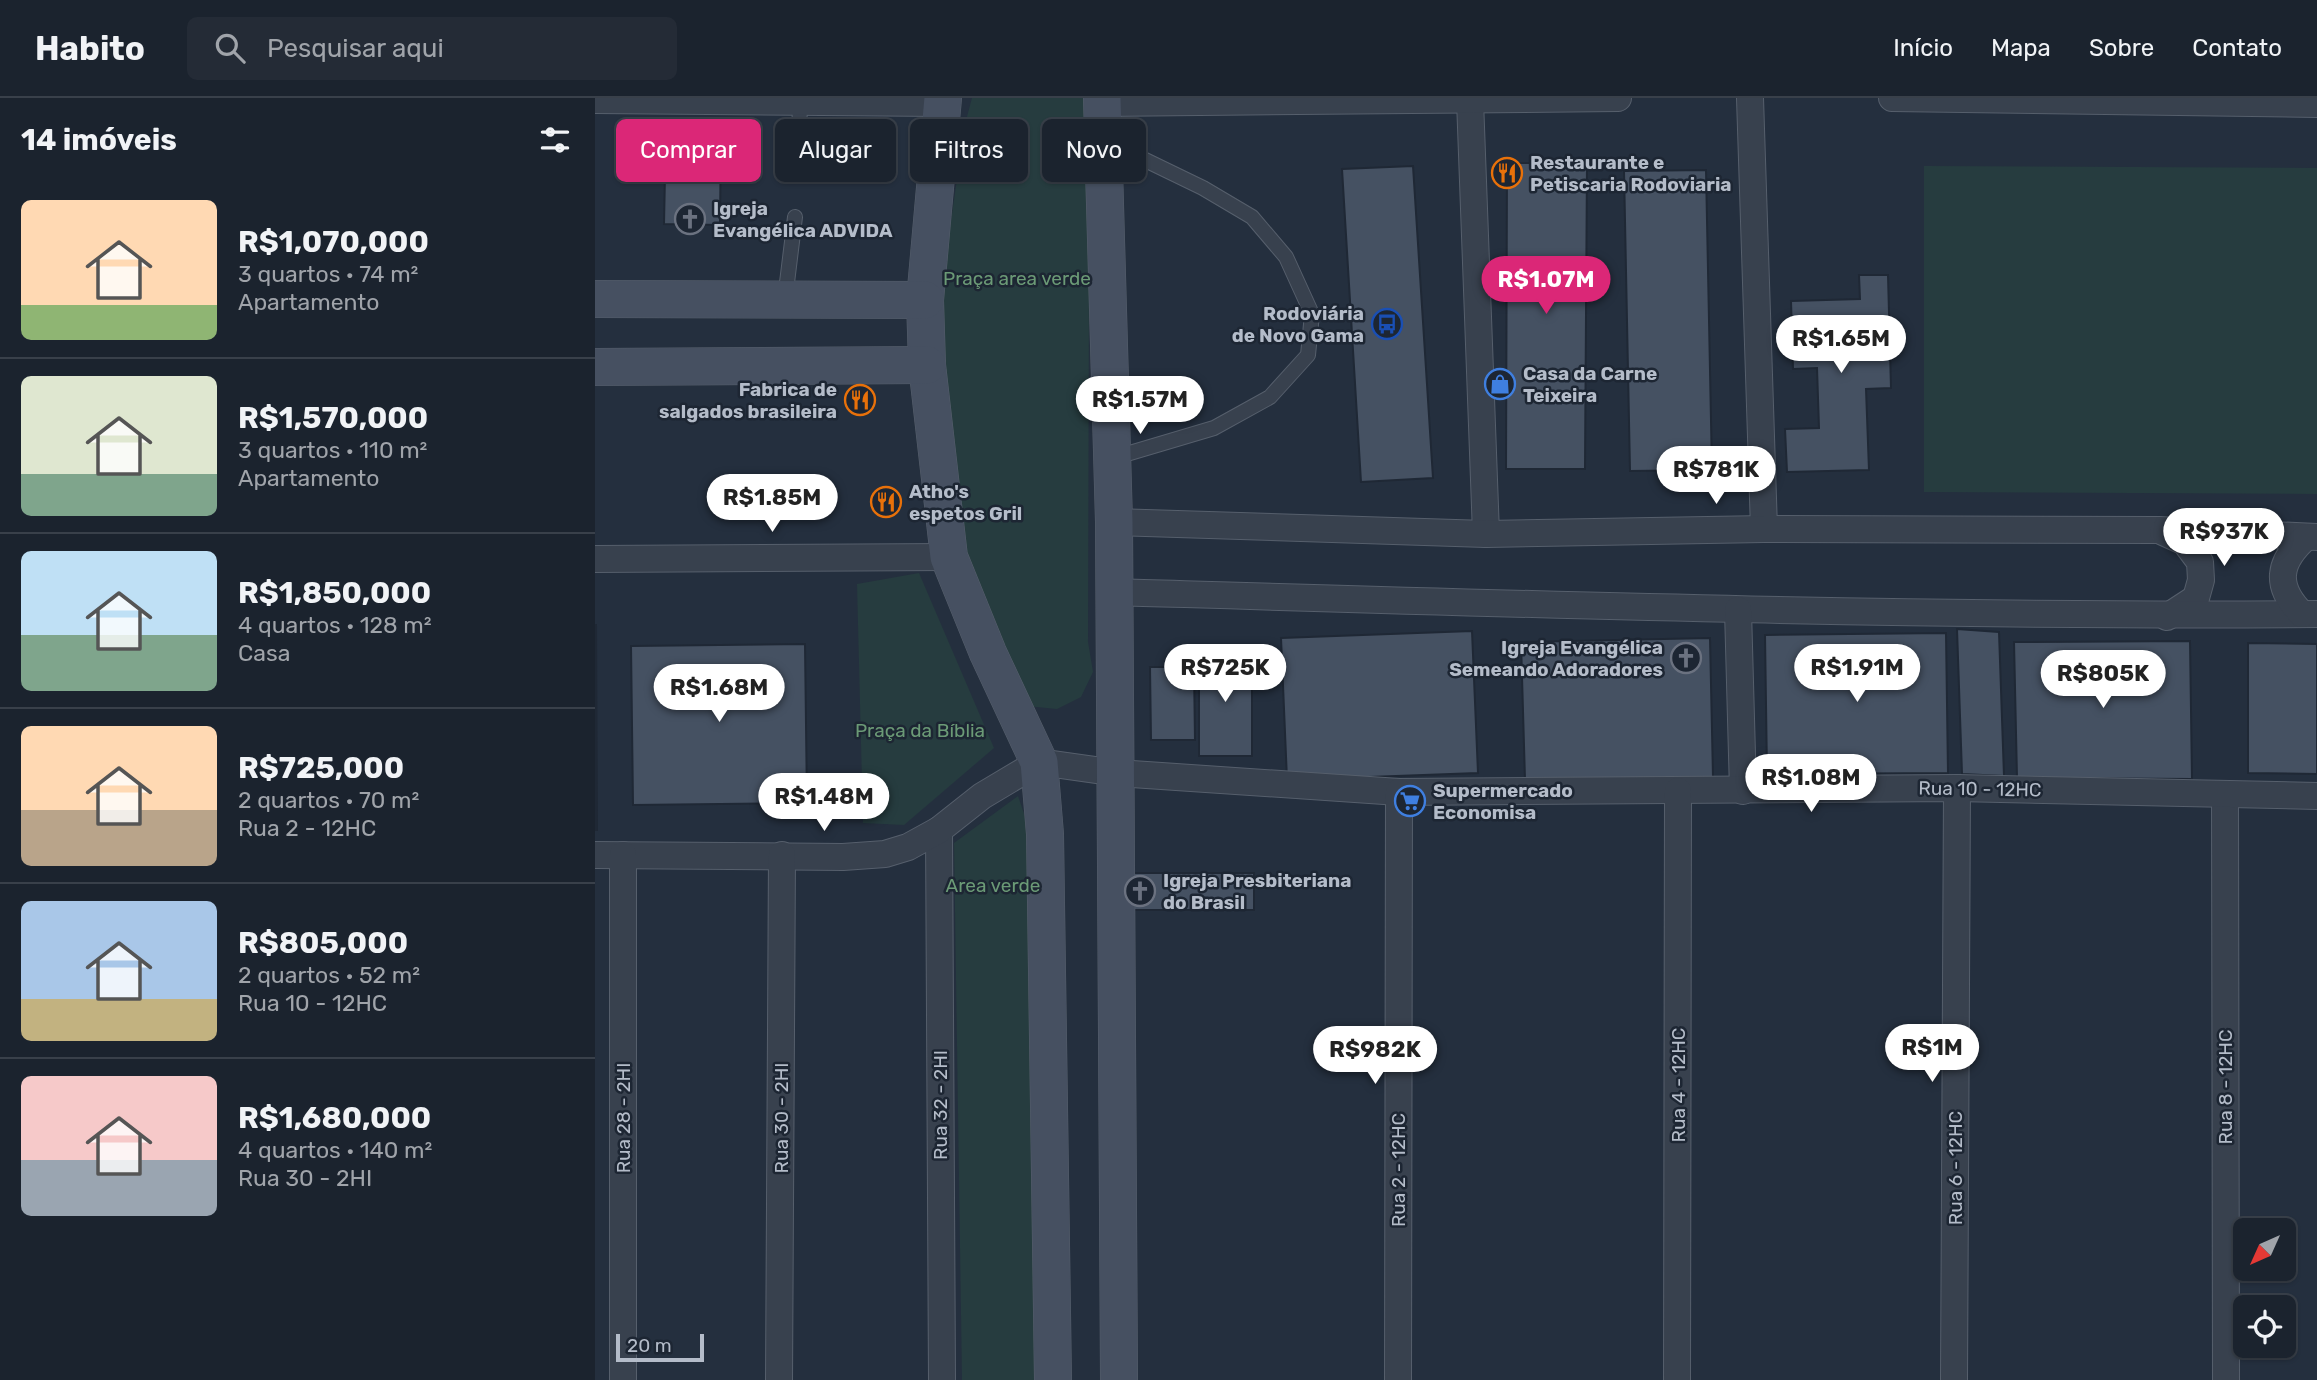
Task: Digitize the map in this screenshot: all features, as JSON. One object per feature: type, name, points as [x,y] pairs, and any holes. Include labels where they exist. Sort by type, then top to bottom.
[{"type":"street","points":[[1102,119],[1102,101],[1618,98]]},
{"type":"street","points":[[1751,98],[1764,529]]},
{"type":"street","points":[[1892,98],[2127,99],[2317,104]]},
{"type":"street","points":[[595,100],[942,101],[925,300],[927,365],[949,557],[988,653],[1039,762],[1045,834],[1053,1380]]},
{"type":"street","points":[[1470,100],[1486,534]]},
{"type":"street","points":[[1104,182],[1114,522],[1119,1380]]},
{"type":"street","points":[[595,299],[925,300]]},
{"type":"street","points":[[595,367],[927,365]]},
{"type":"street","points":[[1114,522],[1486,534],[1764,529],[2159,530],[2312,537]]},
{"type":"street","points":[[2159,530],[2185,542],[2200,562],[2201,580],[2196,598],[2167,617]]},
{"type":"street","points":[[2310,614],[2291,603],[2284,588],[2284,571],[2288,553],[2312,537]]},
{"type":"street","points":[[595,559],[949,557]]},
{"type":"street","points":[[1114,593],[1738,610],[2167,617],[2310,614]]},
{"type":"street","points":[[1738,610],[1744,791]]},
{"type":"street","points":[[595,855],[885,854],[908,847],[939,831],[982,796],[1039,762]]},
{"type":"street","name":"Rua 10 - 12HC","points":[[1039,762],[1117,773],[1398,792],[1957,788],[2317,796]]},
{"type":"street","name":"Rua 6 - 12HC","points":[[1954,1380],[1957,788]]},
{"type":"street","name":"Rua 4 - 12HC","points":[[1677,1380],[1678,791]]},
{"type":"street","name":"Rua 2 - 12HC","points":[[1398,792],[1398,1380]]},
{"type":"street","name":"Rua 8 - 12HC","points":[[2225,794],[2226,1380]]},
{"type":"street","name":"Rua 32 - 2HI","points":[[939,831],[942,1380]]},
{"type":"street","name":"Rua 28 - 2HI","points":[[623,855],[623,1380]]},
{"type":"street","name":"Rua 30 - 2HI","points":[[779,1380],[782,856]]},
{"type":"lane","points":[[800,102],[800,119]]},
{"type":"lane","points":[[1112,458],[1214,428],[1270,397],[1308,355],[1312,314],[1286,257],[1252,217],[1203,188],[1146,161]]},
{"type":"lane","points":[[785,300],[795,217]]},
{"type":"green space","name":"Praça area verde","points":[[972,98],[1084,98],[1085,119],[1042,119],[1042,182],[1086,182],[1089,277],[1088,642],[1093,672],[1081,697],[1057,709],[1027,706],[961,543],[945,437],[943,276],[957,182],[1028,182],[1028,119],[966,119]]},
{"type":"green space","points":[[1924,166],[2317,168],[2317,494],[1924,492]]},
{"type":"green space","name":"Praça da Bíblia","points":[[919,573],[994,748],[904,825],[863,823],[857,584]]},
{"type":"green space","name":"Area verde","points":[[1018,796],[1031,834],[1037,1380],[962,1380],[954,843]]},
{"type":"building","points":[[1507,163],[1587,163],[1585,469],[1506,469]]},
{"type":"building","name":"Rodoviária de Novo Gama","points":[[1413,166],[1433,478],[1361,482],[1342,169]]},
{"type":"building","points":[[1706,170],[1712,470],[1630,471],[1624,171]]},
{"type":"building","points":[[665,182],[720,182],[720,225],[664,224]]},
{"type":"building","points":[[1859,275],[1888,275],[1891,388],[1866,389],[1869,470],[1787,472],[1785,429],[1819,428],[1817,368],[1793,369],[1791,301],[1860,299]]},
{"type":"building","points":[[596,625],[597,830],[595,830]]},
{"type":"building","points":[[1957,629],[1999,632],[2004,776],[1962,774]]},
{"type":"building","points":[[1472,631],[1478,773],[1287,780],[1281,638]]},
{"type":"building","points":[[1946,633],[1948,773],[1767,774],[1765,635]]},
{"type":"building","points":[[1710,638],[1713,777],[1525,780],[1521,642]]},
{"type":"building","points":[[2190,641],[2192,779],[2017,778],[2014,642]]},
{"type":"building","points":[[2248,643],[2317,644],[2317,774],[2248,773]]},
{"type":"building","points":[[805,644],[807,803],[633,805],[631,646]]},
{"type":"building","points":[[1199,651],[1252,652],[1252,756],[1199,756]]},
{"type":"building","points":[[1150,667],[1194,667],[1195,740],[1151,740]]},
{"type":"building","points":[[1134,873],[1254,873],[1254,910],[1134,910]]},
{"type":"place","name":"Restaurante e Petiscaria Rodoviaria","points":[[1507,173]]},
{"type":"place","name":"Igreja Evangélica ADVIDA","points":[[690,219]]},
{"type":"place","name":"Rodoviária de Novo Gama","points":[[1387,324]]},
{"type":"place","name":"Casa da Carne Teixeira","points":[[1500,384]]},
{"type":"place","name":"Fabrica de salgados brasileira","points":[[860,400]]},
{"type":"place","name":"Atho's espetos Gril","points":[[886,502]]},
{"type":"place","name":"Igreja Evangélica Semeando Adoradores","points":[[1686,658]]},
{"type":"place","name":"Supermercado Economisa","points":[[1410,801]]},
{"type":"place","name":"Igreja Presbiteriana do Brasil","points":[[1140,891]]}]
